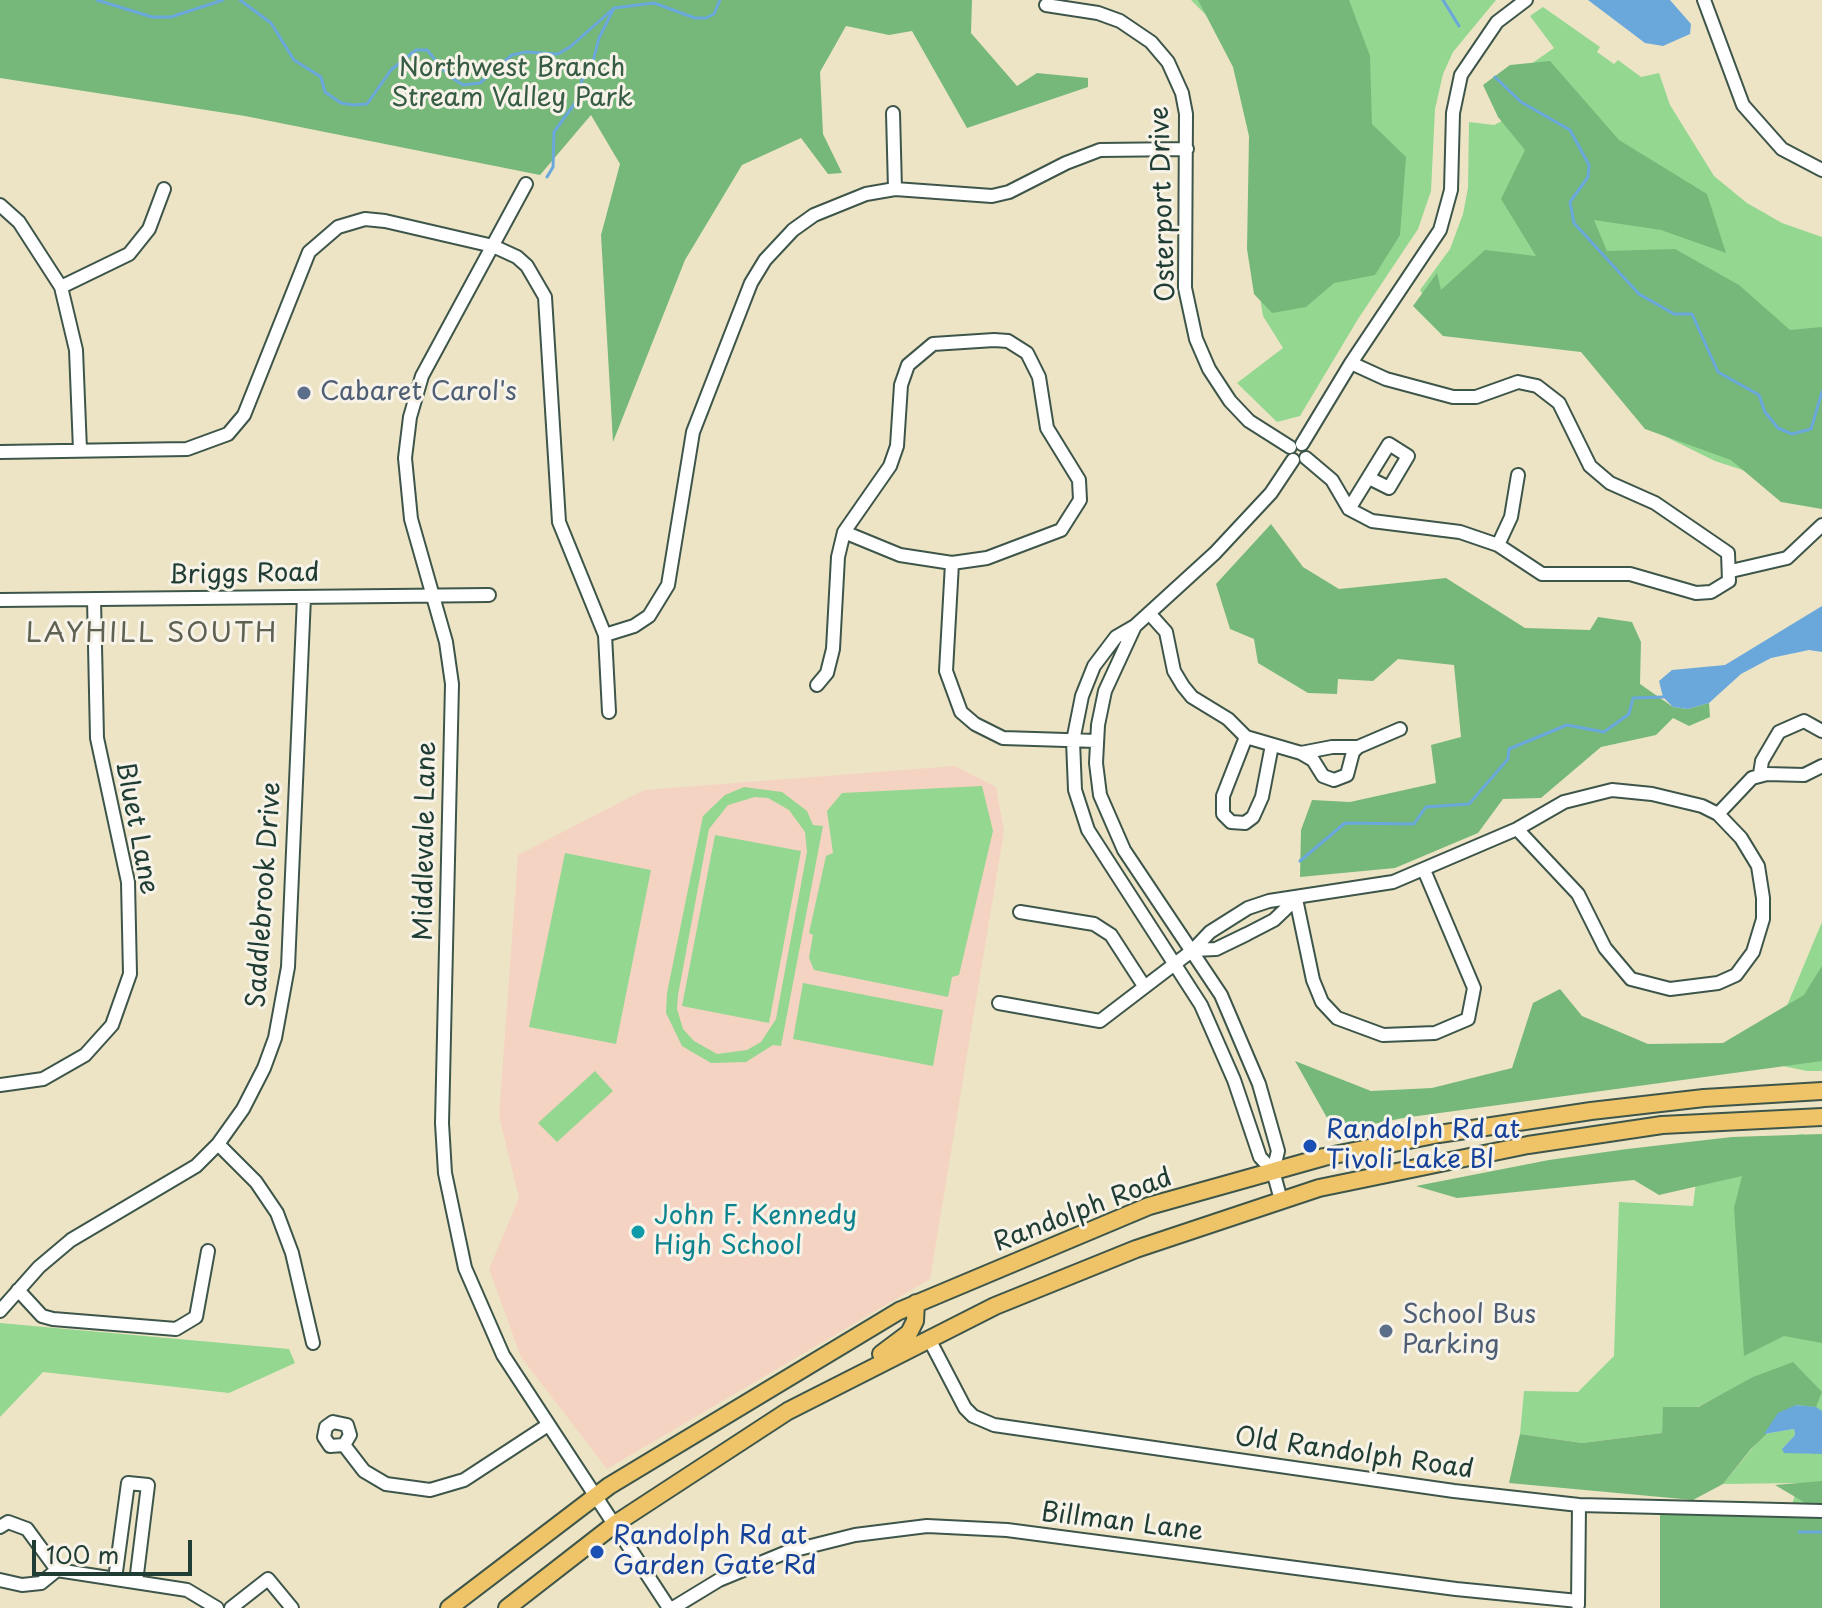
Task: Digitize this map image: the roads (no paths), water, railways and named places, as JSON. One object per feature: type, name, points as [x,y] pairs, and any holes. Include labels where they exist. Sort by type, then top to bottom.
[{"type":"main road","name":"Randolph Road","points":[[449,1608],[596,1495],[757,1395],[916,1303],[1149,1206],[1376,1146],[1591,1111],[1704,1098],[1822,1091]]},
{"type":"main road","name":"Randolph Road","points":[[507,1608],[615,1524],[734,1443],[844,1381],[1098,1263],[1281,1200],[1355,1180],[1543,1143],[1662,1125],[1822,1117]]},
{"type":"main road","points":[[929,1339],[924,1320],[930,1309],[997,1269]]},
{"type":"main road","points":[[844,1381],[909,1333],[915,1321],[916,1303]]},
{"type":"street","points":[[1281,1200],[1273,1171],[1260,1157],[1222,1050],[1201,1005],[1088,830],[1075,790],[1073,741],[1082,696],[1094,666],[1116,637],[1135,626],[1254,513],[1298,452],[1351,363],[1440,230],[1451,190],[1453,113],[1461,75],[1497,22],[1526,0]]},
{"type":"street","points":[[1704,0],[1743,105],[1782,149],[1822,170]]},
{"type":"street","name":"Osterport Drive","points":[[1046,5],[1098,13],[1120,21],[1151,42],[1168,62],[1182,93],[1187,149],[1185,288],[1196,339],[1209,369],[1230,401],[1249,421],[1298,452],[1332,480],[1349,509]]},
{"type":"street","points":[[893,113],[895,189]]},
{"type":"street","points":[[605,635],[634,626],[649,616],[668,585],[693,432],[751,283],[765,260],[793,230],[814,215],[866,194],[895,189],[992,196],[1009,192],[1066,163],[1100,150],[1187,149]]},
{"type":"street","name":"Middlevale Lane","points":[[526,184],[436,346],[422,376],[410,417],[405,488],[434,596],[452,684],[442,1123],[445,1173],[455,1225],[477,1300],[503,1355],[671,1608]]},
{"type":"street","points":[[61,287],[129,254],[149,229],[164,189]]},
{"type":"street","points":[[0,205],[19,222],[61,287],[76,350],[80,450]]},
{"type":"street","points":[[0,452],[187,449],[228,434],[244,415],[309,252],[338,227],[365,219],[385,221],[493,246],[517,257],[527,266],[545,297],[559,522],[605,635],[609,712]]},
{"type":"street","points":[[817,685],[827,673],[833,649],[838,557],[844,532],[890,466],[897,446],[901,385],[908,365],[933,344],[1008,341],[1027,353],[1039,377],[1047,428],[1075,470],[1080,500],[1061,530],[987,558],[952,563],[900,555],[844,532]]},
{"type":"street","points":[[1351,363],[1386,379],[1453,397],[1476,397],[1518,382],[1537,386],[1559,403],[1590,466],[1598,475],[1655,503],[1699,532],[1728,553],[1731,571],[1722,588],[1696,593],[1630,574],[1542,574],[1498,545],[1460,532],[1372,521],[1349,509],[1371,479]]},
{"type":"street","points":[[1498,545],[1511,517],[1518,475]]},
{"type":"street","points":[[1731,571],[1787,558],[1822,525]]},
{"type":"street","points":[[952,563],[946,671],[950,692],[961,712],[975,724],[1003,738],[1097,741]]},
{"type":"street","name":"Briggs Road","points":[[0,600],[489,595]]},
{"type":"street","name":"Saddlebrook Drive","points":[[0,1311],[71,1240],[174,1181],[218,1144],[243,1109],[264,1068],[284,997],[304,597]]},
{"type":"street","name":"Bluet Lane","points":[[0,1085],[43,1079],[85,1055],[112,1025],[130,974],[128,882],[97,738],[94,599]]},
{"type":"street","points":[[1149,613],[1166,632],[1174,671],[1183,686],[1192,697],[1228,719],[1246,737],[1301,753],[1313,760],[1323,776],[1334,780],[1347,775],[1353,752],[1358,747]]},
{"type":"street","points":[[1135,626],[1105,691],[1097,741],[1100,795],[1111,826],[1221,995],[1259,1084],[1278,1151],[1273,1171]]},
{"type":"street","points":[[1760,774],[1762,761],[1779,732],[1804,721],[1822,731]]},
{"type":"street","points":[[1301,753],[1358,747],[1400,729]]},
{"type":"street","points":[[1246,737],[1223,796],[1223,814],[1231,822],[1245,823],[1253,817],[1262,797],[1272,745]]},
{"type":"street","points":[[1718,814],[1737,791],[1760,774],[1804,775],[1822,766]]},
{"type":"street","points":[[999,1003],[1100,1021],[1193,950],[1210,932],[1248,908],[1269,901],[1393,882],[1517,829],[1564,802],[1612,790],[1652,794],[1718,814],[1741,838],[1758,866],[1763,919],[1753,952],[1743,968],[1718,983],[1693,988],[1651,986],[1631,979],[1605,948],[1578,894],[1517,829]]},
{"type":"street","points":[[1296,899],[1313,980],[1322,1002],[1337,1018],[1357,1028],[1398,1036],[1435,1033],[1457,1027],[1468,1019],[1474,1004],[1474,988],[1424,870]]},
{"type":"street","points":[[1193,950],[1216,949],[1247,934],[1274,920],[1296,899]]},
{"type":"street","points":[[1020,912],[1094,924],[1111,935],[1144,986]]},
{"type":"street","points":[[218,1144],[256,1182],[277,1213],[292,1253],[313,1343]]},
{"type":"street","points":[[18,1290],[42,1316],[53,1319],[176,1329],[196,1317],[208,1251]]},
{"type":"street","name":"Old Randolph Road","points":[[929,1339],[965,1408],[973,1416],[994,1425],[1423,1487],[1579,1505],[1822,1511]]},
{"type":"street","points":[[344,1445],[364,1471],[386,1484],[430,1490],[464,1480],[548,1425]]},
{"type":"street","points":[[115,1579],[128,1483],[148,1485],[136,1582]]},
{"type":"street","points":[[1578,1604],[1579,1505]]},
{"type":"street","points":[[0,1527],[8,1522],[27,1529],[57,1570],[187,1590],[217,1608]]},
{"type":"street","name":"Billman Lane","points":[[671,1608],[719,1580],[787,1552],[855,1535],[927,1526],[1007,1530],[1578,1604]]},
{"type":"street","points":[[0,1580],[22,1585],[41,1583],[57,1570]]},
{"type":"street","points":[[231,1608],[268,1579],[292,1608]]},
{"type":"water","points":[[1588,0],[1670,0],[1691,24],[1690,34],[1663,46],[1645,43]]},
{"type":"water","points":[[1822,606],[1822,652],[1809,650],[1771,658],[1741,674],[1709,703],[1688,709],[1673,707],[1663,697],[1659,681],[1672,670],[1725,665]]},
{"type":"water","points":[[1796,1405],[1816,1407],[1822,1411],[1822,1454],[1784,1453],[1782,1449],[1795,1435],[1794,1429],[1764,1434],[1778,1413]]},
{"type":"waterway","points":[[97,0],[152,17],[171,17],[223,0]]},
{"type":"waterway","points":[[240,0],[271,23],[294,60],[321,77],[325,92],[341,103],[353,105],[367,104],[391,70],[416,50],[427,50],[449,76],[463,85],[480,83],[512,55],[526,52],[558,54],[614,8],[654,3],[695,18],[706,18],[714,14],[720,0]]},
{"type":"waterway","points":[[1443,0],[1459,26]]},
{"type":"waterway","points":[[547,177],[553,167],[554,132],[578,99],[582,80],[591,69],[599,38],[613,10]]},
{"type":"waterway","points":[[1495,77],[1521,102],[1570,130],[1589,165],[1588,177],[1570,202],[1574,223],[1639,294],[1674,314],[1692,314],[1718,372],[1759,395],[1765,412],[1778,428],[1792,434],[1811,429],[1822,392]]},
{"type":"waterway","points":[[1300,861],[1345,823],[1414,824],[1426,807],[1469,804],[1508,759],[1509,749],[1567,725],[1604,732],[1629,714],[1633,698],[1663,697]]},
{"type":"waterway","points":[[1799,1532],[1822,1532]]},
{"type":"place","name":"Cabaret Carol's","points":[[304,393]]},
{"type":"place","name":"Randolph Rd at Tivoli Lake Bl","points":[[1310,1146]]},
{"type":"place","name":"John F. Kennedy High School","points":[[638,1232]]},
{"type":"place","name":"School Bus Parking","points":[[1386,1331]]},
{"type":"place","name":"Randolph Rd at Garden Gate Rd","points":[[597,1552]]},
{"type":"district","name":"LAYHILL SOUTH","points":[[152,634]]},
{"type":"park label","name":"Northwest Branch Stream Valley Park","points":[[512,84]]}]
